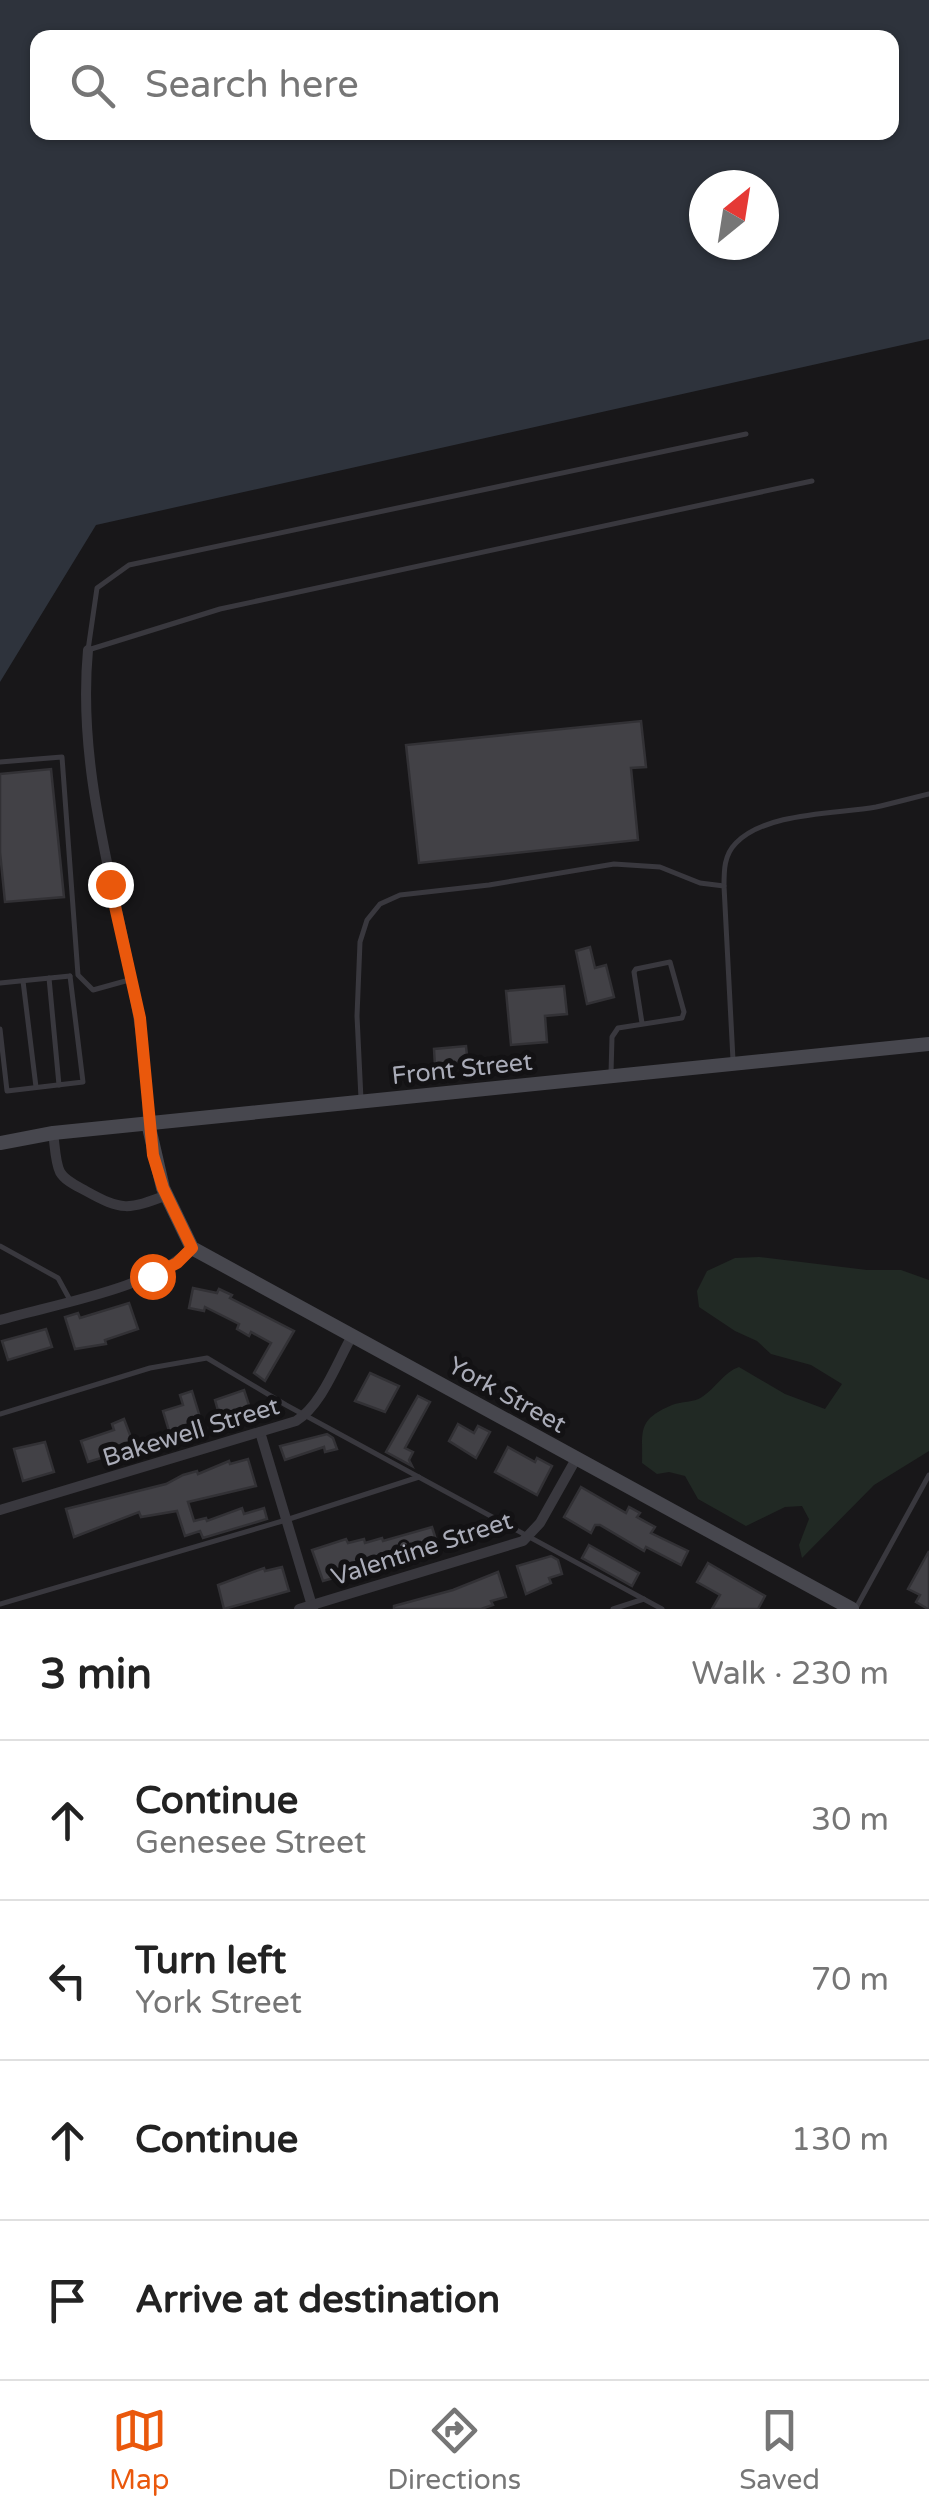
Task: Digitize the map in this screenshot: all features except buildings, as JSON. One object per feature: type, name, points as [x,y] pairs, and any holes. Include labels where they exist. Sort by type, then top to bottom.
[{"type":"street","points":[[0,1320],[152,1276],[177,1263],[192,1248],[153,1155],[148,1078],[88,747],[88,650]]},
{"type":"street","name":"Front Street","points":[[0,1143],[53,1133],[929,1044]]},
{"type":"street","points":[[53,1133],[60,1172],[68,1181],[111,1205],[123,1209],[136,1207],[167,1196]]},
{"type":"street","name":"York Street","points":[[192,1248],[854,1609]]},
{"type":"street","name":"Bakewell Street","points":[[0,1510],[306,1415],[352,1336]]},
{"type":"street","points":[[260,1432],[312,1607]]},
{"type":"street","name":"Valentine Street","points":[[298,1609],[507,1547],[528,1536],[540,1523],[576,1459]]},
{"type":"lane","points":[[746,434],[129,565],[97,588],[88,650],[220,609],[812,481]]},
{"type":"lane","points":[[0,762],[62,757],[83,1082],[7,1091],[0,1030]]},
{"type":"lane","points":[[733,1064],[724,861],[735,843],[754,830],[801,817],[929,794]]},
{"type":"lane","points":[[361,1102],[357,1016],[360,942],[367,920],[380,904],[400,895],[614,864],[660,867],[700,883],[724,886]]},
{"type":"lane","points":[[611,1076],[614,1032],[618,1028],[682,1018],[684,1012],[670,962],[636,969],[642,1023]]},
{"type":"lane","points":[[0,982],[74,975],[93,990],[132,980]]},
{"type":"lane","points":[[49,978],[60,1084]]},
{"type":"lane","points":[[23,980],[36,1088]]},
{"type":"lane","points":[[0,1246],[58,1278],[70,1300]]},
{"type":"lane","points":[[0,1414],[150,1368],[207,1358],[662,1609]]},
{"type":"lane","points":[[854,1609],[929,1475]]},
{"type":"lane","points":[[0,1604],[419,1477]]},
{"type":"lane","points":[[613,1609],[644,1600]]},
{"type":"shaded area","points":[[0,0],[929,0],[929,339],[96,525],[0,682]]},
{"type":"shaded area","points":[[759,1257],[867,1270],[901,1270],[929,1280],[929,1451],[874,1485],[802,1558],[799,1545],[809,1519],[802,1506],[785,1507],[746,1526],[698,1499],[685,1476],[657,1474],[642,1463],[642,1435],[652,1416],[672,1405],[702,1397],[739,1367],[785,1394],[825,1409],[842,1384],[811,1365],[771,1354],[757,1341],[699,1307],[697,1291],[707,1271],[735,1258]]},
{"type":"route","points":[[110,884],[140,1018],[153,1155],[163,1188],[192,1248],[177,1263],[152,1276]]}]
